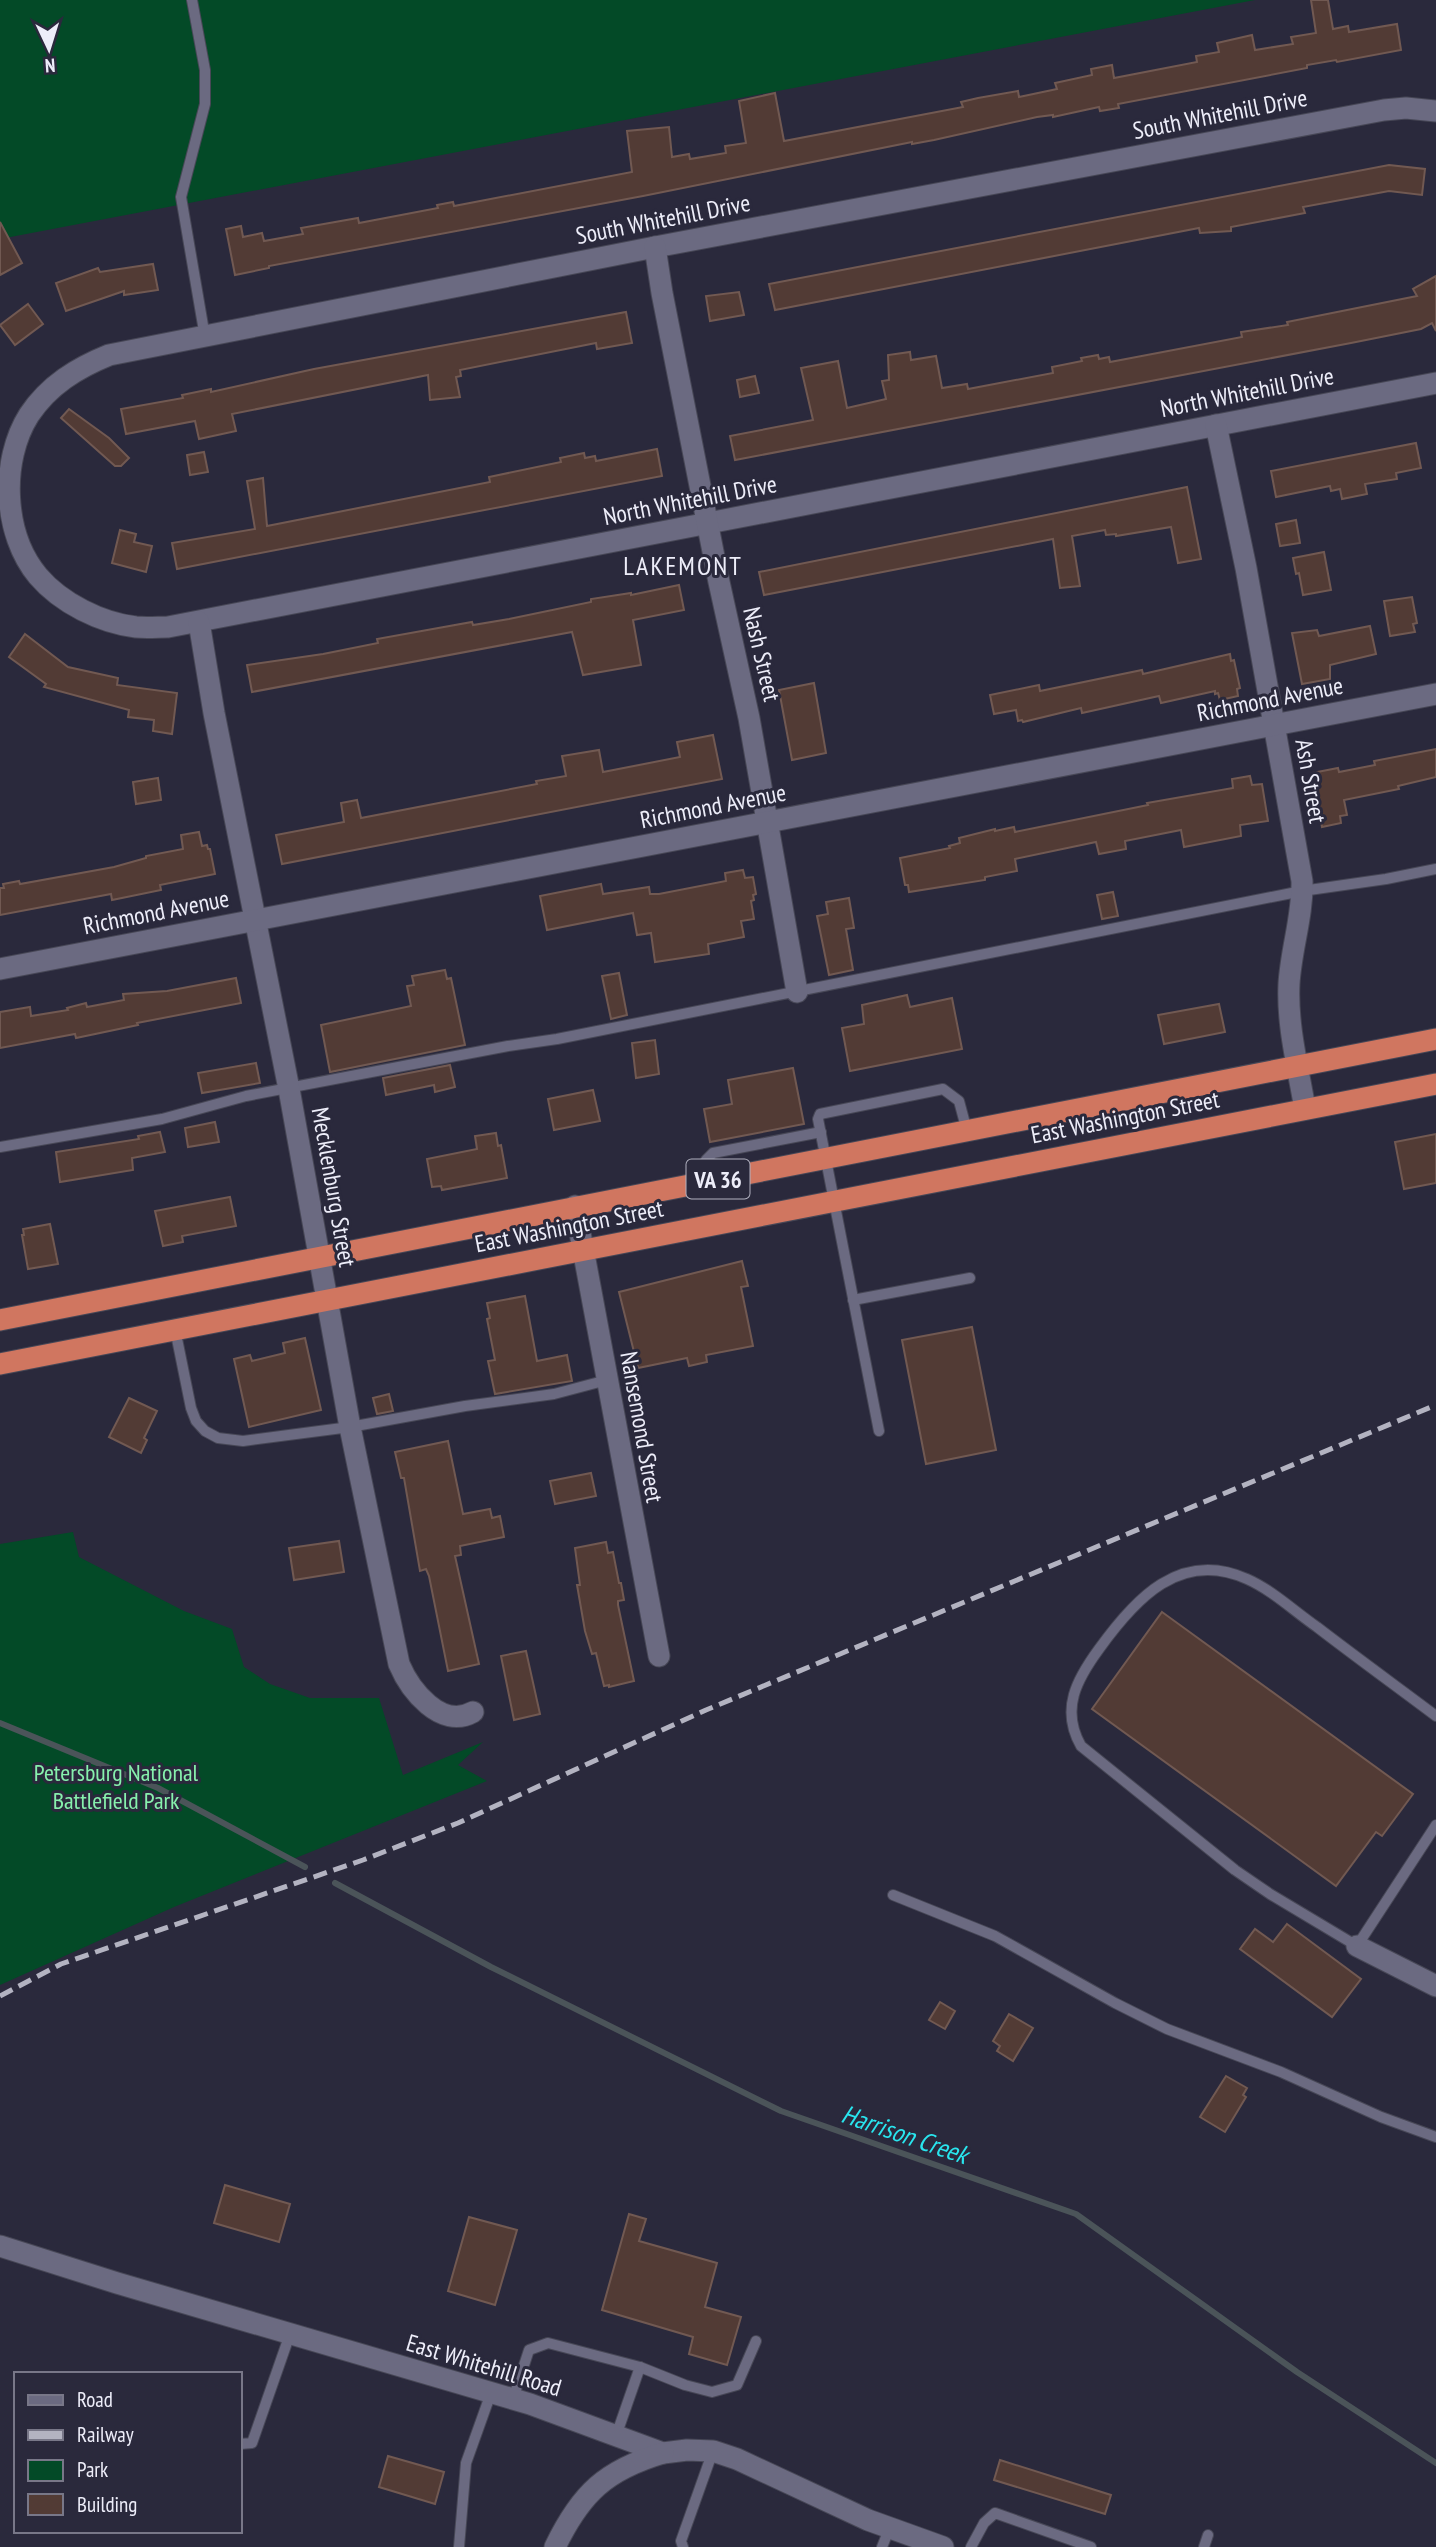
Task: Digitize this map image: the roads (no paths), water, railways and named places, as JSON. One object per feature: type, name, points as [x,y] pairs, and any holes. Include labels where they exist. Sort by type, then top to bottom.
[{"type":"highway","name":"East Washington Street","points":[[0,1320],[1436,1039]]},
{"type":"highway","name":"East Washington Street","points":[[1,1361],[1436,1084]]},
{"type":"street","name":"South Whitehill Drive","points":[[6,522],[11,465],[16,442],[29,416],[47,393],[63,379],[85,365],[110,355],[655,247],[1384,110],[1406,108],[1436,111]]},
{"type":"street","name":"Nash Street","points":[[655,247],[749,718],[797,992]]},
{"type":"street","name":"North Whitehill Drive","points":[[6,522],[40,578],[62,597],[87,612],[114,622],[136,627],[168,627],[1436,383]]},
{"type":"street","name":"Ash Street","points":[[1216,425],[1246,568],[1302,891],[1289,982],[1291,1028],[1305,1108]]},
{"type":"street","name":"Mecklenburg Street","points":[[199,622],[214,713],[289,1089],[350,1427],[399,1664],[418,1695],[433,1707],[453,1718],[464,1717],[473,1712]]},
{"type":"street","name":"Richmond Avenue","points":[[0,969],[1436,694]]},
{"type":"street","name":"Nansemond Street","points":[[575,1206],[659,1656]]},
{"type":"street","points":[[1357,1946],[1436,1986]]},
{"type":"street","name":"East Whitehill Road","points":[[0,2246],[513,2399],[663,2453],[687,2450],[713,2452],[737,2459],[886,2537],[943,2547]]},
{"type":"street","points":[[555,2547],[595,2486],[633,2462],[663,2453]]},
{"type":"lane","points":[[192,0],[205,70],[205,104],[181,197],[205,337]]},
{"type":"lane","points":[[0,1147],[162,1119],[246,1096],[797,992],[1302,891],[1436,869]]},
{"type":"lane","points":[[879,1431],[818,1119],[820,1114],[943,1089],[959,1101],[967,1131]]},
{"type":"lane","points":[[708,1181],[706,1160],[713,1153],[821,1132]]},
{"type":"lane","points":[[853,1300],[970,1278]]},
{"type":"lane","points":[[175,1329],[196,1421],[205,1432],[218,1438],[243,1441],[350,1427],[465,1406],[554,1394],[607,1380]]},
{"type":"lane","points":[[1436,1716],[1264,1588],[1225,1571],[1199,1570],[1160,1583],[1143,1597],[1101,1646],[1081,1674],[1073,1697],[1072,1725],[1081,1745],[1235,1870],[1357,1946],[1436,1825]]},
{"type":"lane","points":[[894,1895],[995,1936],[1167,2029],[1281,2072],[1381,2117],[1436,2137]]},
{"type":"lane","points":[[242,2444],[252,2443],[290,2334]]},
{"type":"lane","points":[[513,2399],[529,2350],[548,2343],[640,2367],[685,2385],[712,2392],[737,2385],[756,2341]]},
{"type":"lane","points":[[615,2435],[640,2367]]},
{"type":"lane","points":[[459,2547],[466,2463],[491,2393]]},
{"type":"lane","points":[[683,2547],[681,2541],[713,2452]]},
{"type":"lane","points":[[971,2547],[984,2523],[995,2513],[1091,2547]]},
{"type":"lane","points":[[1204,2547],[1208,2535]]},
{"type":"waterway","name":"Harrison Creek","points":[[0,1723],[158,1788],[305,1867]]},
{"type":"waterway","name":"Harrison Creek","points":[[335,1883],[491,1967],[781,2111],[1076,2214],[1297,2372],[1436,2463]]},
{"type":"railway","points":[[0,1996],[61,1964],[363,1860],[458,1823],[706,1710],[1436,1405]]},
{"type":"district","name":"LAKEMONT","points":[[683,565]]},
{"type":"park label","name":"Petersburg National Battlefield Park","points":[[116,1786]]}]
